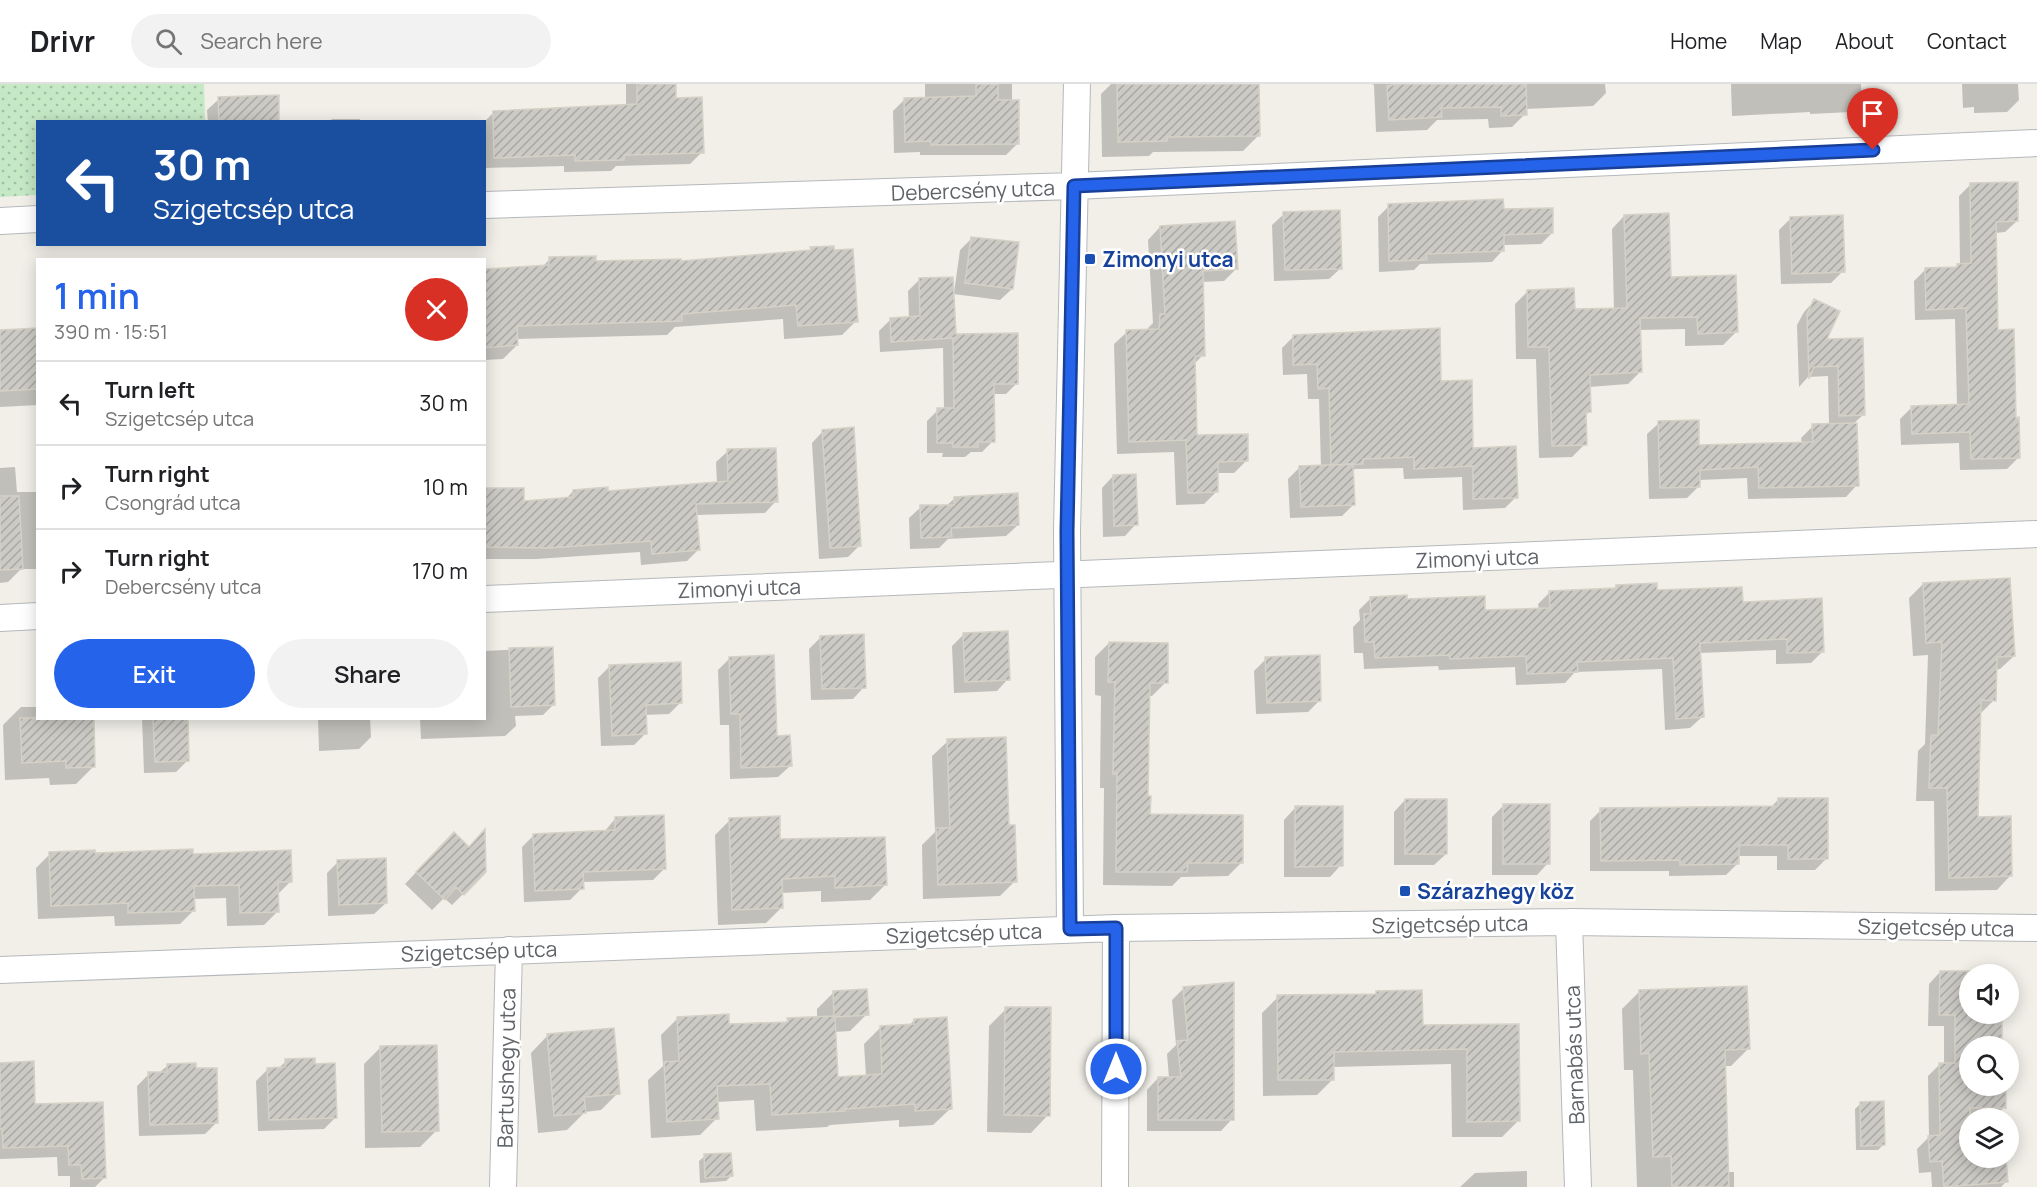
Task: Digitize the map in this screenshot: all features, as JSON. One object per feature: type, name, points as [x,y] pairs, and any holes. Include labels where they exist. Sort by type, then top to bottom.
[{"type":"street","points":[[1070,929],[1067,531],[1077,84]]},
{"type":"street","name":"Debercsény utca","points":[[486,205],[1074,186],[2037,143]]},
{"type":"street","points":[[0,221],[36,219]]},
{"type":"street","name":"Zimonyi utca","points":[[486,598],[2037,534]]},
{"type":"street","points":[[0,618],[36,616]]},
{"type":"street","name":"Szigetcsép utca","points":[[0,970],[1116,928],[1569,922],[2037,928]]},
{"type":"street","name":"Barnabás utca","points":[[1569,922],[1578,1187]]},
{"type":"street","points":[[1115,1187],[1116,928]]},
{"type":"street","name":"Bartushegy utca","points":[[503,1187],[508,950]]},
{"type":"green space","points":[[0,84],[204,84],[205,120],[36,120],[36,195],[0,197]]},
{"type":"building","points":[[637,84],[676,84],[676,98],[702,97],[704,153],[624,155],[624,160],[575,161],[575,155],[494,158],[493,111],[637,104]]},
{"type":"building","points":[[976,84],[998,84],[998,100],[1019,100],[1019,144],[931,145],[931,141],[905,142],[904,98],[976,96]]},
{"type":"building","points":[[1117,84],[1259,84],[1260,136],[1167,137],[1167,141],[1118,142]]},
{"type":"building","points":[[1400,84],[1526,84],[1527,115],[1501,116],[1501,107],[1441,108],[1442,117],[1389,120],[1387,86]]},
{"type":"building","points":[[279,95],[279,120],[219,120],[218,97]]},
{"type":"building","points":[[2018,182],[2018,221],[1996,222],[1998,330],[2014,329],[2016,418],[2019,417],[2020,458],[1971,459],[1970,432],[1912,434],[1911,406],[1969,404],[1966,308],[1926,310],[1925,268],[1957,267],[1957,264],[1971,263],[1970,183]]},
{"type":"building","points":[[1503,199],[1504,209],[1553,208],[1553,233],[1504,235],[1504,251],[1426,254],[1427,260],[1389,261],[1388,204]]},
{"type":"building","points":[[1340,210],[1342,269],[1285,270],[1283,212]]},
{"type":"building","points":[[1669,213],[1671,277],[1736,275],[1738,332],[1698,334],[1697,317],[1640,318],[1642,372],[1590,375],[1591,412],[1586,412],[1587,445],[1552,446],[1549,347],[1528,347],[1527,290],[1574,288],[1575,309],[1627,308],[1624,215]]},
{"type":"building","points":[[1843,215],[1845,272],[1792,274],[1790,217]]},
{"type":"building","points":[[1235,221],[1238,269],[1203,271],[1205,356],[1195,356],[1197,435],[1248,434],[1248,461],[1218,462],[1218,492],[1188,493],[1186,440],[1129,442],[1126,330],[1159,329],[1160,314],[1165,314],[1160,226]]},
{"type":"building","points":[[971,237],[1019,242],[1013,289],[965,283]]},
{"type":"building","points":[[834,246],[834,250],[853,249],[858,322],[798,326],[796,305],[682,314],[682,321],[517,326],[518,345],[486,348],[486,269],[549,265],[549,257],[596,256],[596,261],[681,259],[681,261],[811,250],[810,247]]},
{"type":"building","points":[[953,277],[956,334],[1018,333],[1018,384],[994,384],[995,442],[978,442],[978,447],[953,447],[953,443],[937,443],[937,408],[954,408],[953,338],[891,342],[890,318],[920,316],[919,278]]},
{"type":"building","points":[[1814,299],[1840,311],[1827,339],[1863,338],[1865,415],[1839,416],[1838,366],[1814,367],[1809,379],[1807,314]]},
{"type":"building","points":[[36,328],[36,389],[0,391],[0,330]]},
{"type":"building","points":[[1440,328],[1441,381],[1472,380],[1473,448],[1516,446],[1518,498],[1473,499],[1473,466],[1414,469],[1414,457],[1363,459],[1363,464],[1331,465],[1329,388],[1318,389],[1317,364],[1293,365],[1293,335]]},
{"type":"building","points":[[1699,420],[1699,445],[1813,442],[1812,424],[1857,423],[1859,486],[1759,488],[1758,467],[1700,470],[1700,487],[1660,488],[1658,421]]},
{"type":"building","points":[[854,427],[861,546],[830,548],[822,430]]},
{"type":"building","points":[[776,448],[778,502],[696,504],[700,550],[652,554],[651,541],[548,548],[486,547],[486,488],[524,488],[524,501],[573,497],[573,490],[608,487],[608,491],[728,481],[727,449]]},
{"type":"building","points":[[1353,464],[1355,505],[1301,507],[1299,466]]},
{"type":"building","points":[[1136,474],[1138,525],[1114,526],[1113,475]]},
{"type":"building","points":[[1018,493],[1019,525],[951,528],[952,537],[921,538],[920,505],[954,505],[954,497]]},
{"type":"building","points":[[0,496],[19,496],[23,569],[0,570]]},
{"type":"building","points":[[2010,578],[2015,656],[1997,657],[1996,701],[1981,700],[1978,817],[2011,816],[2012,876],[1949,878],[1947,788],[1929,788],[1931,735],[1938,735],[1942,642],[1926,643],[1923,583]]},
{"type":"building","points":[[1657,583],[1657,590],[1742,587],[1743,602],[1822,598],[1824,652],[1787,653],[1787,639],[1700,643],[1704,717],[1676,719],[1673,658],[1577,662],[1578,672],[1527,674],[1526,656],[1450,659],[1449,655],[1375,658],[1374,642],[1365,642],[1364,614],[1371,614],[1370,597],[1407,595],[1407,599],[1485,596],[1485,610],[1550,608],[1549,591],[1616,588],[1616,585]]},
{"type":"building","points":[[1008,631],[1010,680],[965,682],[963,633]]},
{"type":"building","points":[[864,634],[866,688],[822,689],[820,636]]},
{"type":"building","points":[[1109,642],[1168,643],[1168,683],[1150,683],[1148,796],[1151,796],[1150,814],[1243,815],[1243,863],[1188,863],[1187,872],[1116,872],[1117,774],[1113,774],[1115,682],[1108,682]]},
{"type":"building","points":[[553,647],[555,705],[511,707],[509,648]]},
{"type":"building","points":[[774,655],[777,736],[790,735],[792,766],[741,768],[740,714],[731,714],[729,657]]},
{"type":"building","points":[[1320,655],[1321,701],[1267,703],[1265,657]]},
{"type":"building","points":[[681,662],[682,703],[646,705],[647,734],[612,736],[609,665]]},
{"type":"building","points":[[20,718],[94,720],[95,767],[66,768],[66,761],[22,763]]},
{"type":"building","points":[[153,720],[188,720],[189,761],[155,762]]},
{"type":"building","points":[[1006,737],[1009,825],[1015,825],[1017,882],[938,885],[936,828],[950,828],[947,739]]},
{"type":"building","points":[[1778,798],[1828,798],[1828,859],[1788,859],[1788,845],[1739,845],[1739,864],[1680,865],[1680,860],[1601,861],[1600,808],[1778,806]]},
{"type":"building","points":[[1405,799],[1447,799],[1447,854],[1405,854]]},
{"type":"building","points":[[1503,804],[1550,804],[1550,864],[1503,864]]},
{"type":"building","points":[[1295,806],[1343,806],[1343,866],[1295,867]]},
{"type":"building","points":[[664,815],[666,869],[583,872],[584,889],[535,891],[533,834],[615,830],[615,817]]},
{"type":"building","points":[[780,816],[780,839],[885,837],[887,885],[835,888],[835,876],[782,879],[783,908],[732,910],[729,818]]},
{"type":"building","points":[[485,829],[486,872],[464,895],[456,887],[445,900],[416,872],[454,832],[469,847]]},
{"type":"building","points":[[193,849],[193,854],[291,850],[292,882],[278,882],[279,912],[240,913],[239,885],[194,886],[195,911],[128,913],[128,903],[51,906],[49,852],[95,850],[95,853]]},
{"type":"building","points":[[386,858],[387,903],[339,905],[337,860]]},
{"type":"building","points":[[1940,971],[1959,971],[1959,1024],[2002,1024],[2002,1036],[1959,1036],[1959,1096],[2006,1096],[2006,1108],[1959,1108],[1959,1168],[2007,1168],[2008,1182],[1944,1187],[1942,1161],[1930,1162],[1928,1136],[1940,1135],[1939,1063],[1955,1063],[1955,1015],[1939,1015]]},
{"type":"building","points":[[1234,982],[1234,1120],[1158,1120],[1158,1077],[1181,1077],[1177,1041],[1188,1040],[1183,987]]},
{"type":"building","points":[[1747,986],[1750,1049],[1725,1050],[1729,1187],[1672,1187],[1671,1156],[1653,1157],[1649,1053],[1641,1054],[1639,990]]},
{"type":"building","points":[[867,989],[869,1015],[835,1017],[838,1077],[882,1074],[880,1026],[914,1024],[914,1019],[947,1017],[952,1109],[915,1111],[915,1104],[772,1115],[770,1084],[717,1086],[719,1119],[667,1122],[664,1062],[679,1061],[677,1017],[729,1014],[729,1024],[788,1022],[787,1018],[834,1016],[833,991]]},
{"type":"building","points":[[1422,990],[1423,1025],[1519,1024],[1520,1121],[1467,1122],[1467,1049],[1334,1052],[1334,1080],[1278,1080],[1277,995],[1376,994],[1376,991]]},
{"type":"building","points":[[1005,1007],[1051,1007],[1050,1116],[1004,1115]]},
{"type":"building","points":[[614,1028],[620,1094],[584,1097],[586,1113],[554,1116],[547,1034]]},
{"type":"building","points":[[437,1045],[439,1131],[382,1132],[380,1046]]},
{"type":"building","points":[[315,1058],[315,1064],[335,1063],[337,1118],[269,1120],[267,1068],[285,1067],[285,1059]]},
{"type":"building","points":[[34,1061],[35,1104],[103,1102],[106,1178],[82,1179],[81,1165],[69,1165],[68,1146],[3,1148],[2,1129],[0,1129],[0,1063]]},
{"type":"building","points":[[196,1063],[196,1068],[217,1068],[218,1123],[150,1125],[148,1072],[167,1072],[167,1064]]},
{"type":"building","points":[[1884,1101],[1885,1145],[1861,1146],[1860,1102]]},
{"type":"building","points":[[731,1153],[733,1176],[705,1178],[704,1154]]},
{"type":"place","name":"Zimonyi utca","points":[[1090,259]]},
{"type":"place","name":"Szárazhegy köz","points":[[1405,891]]},
{"type":"route","points":[[1116,1069],[1116,928],[1070,929],[1067,531],[1074,186],[1873,150]]}]
